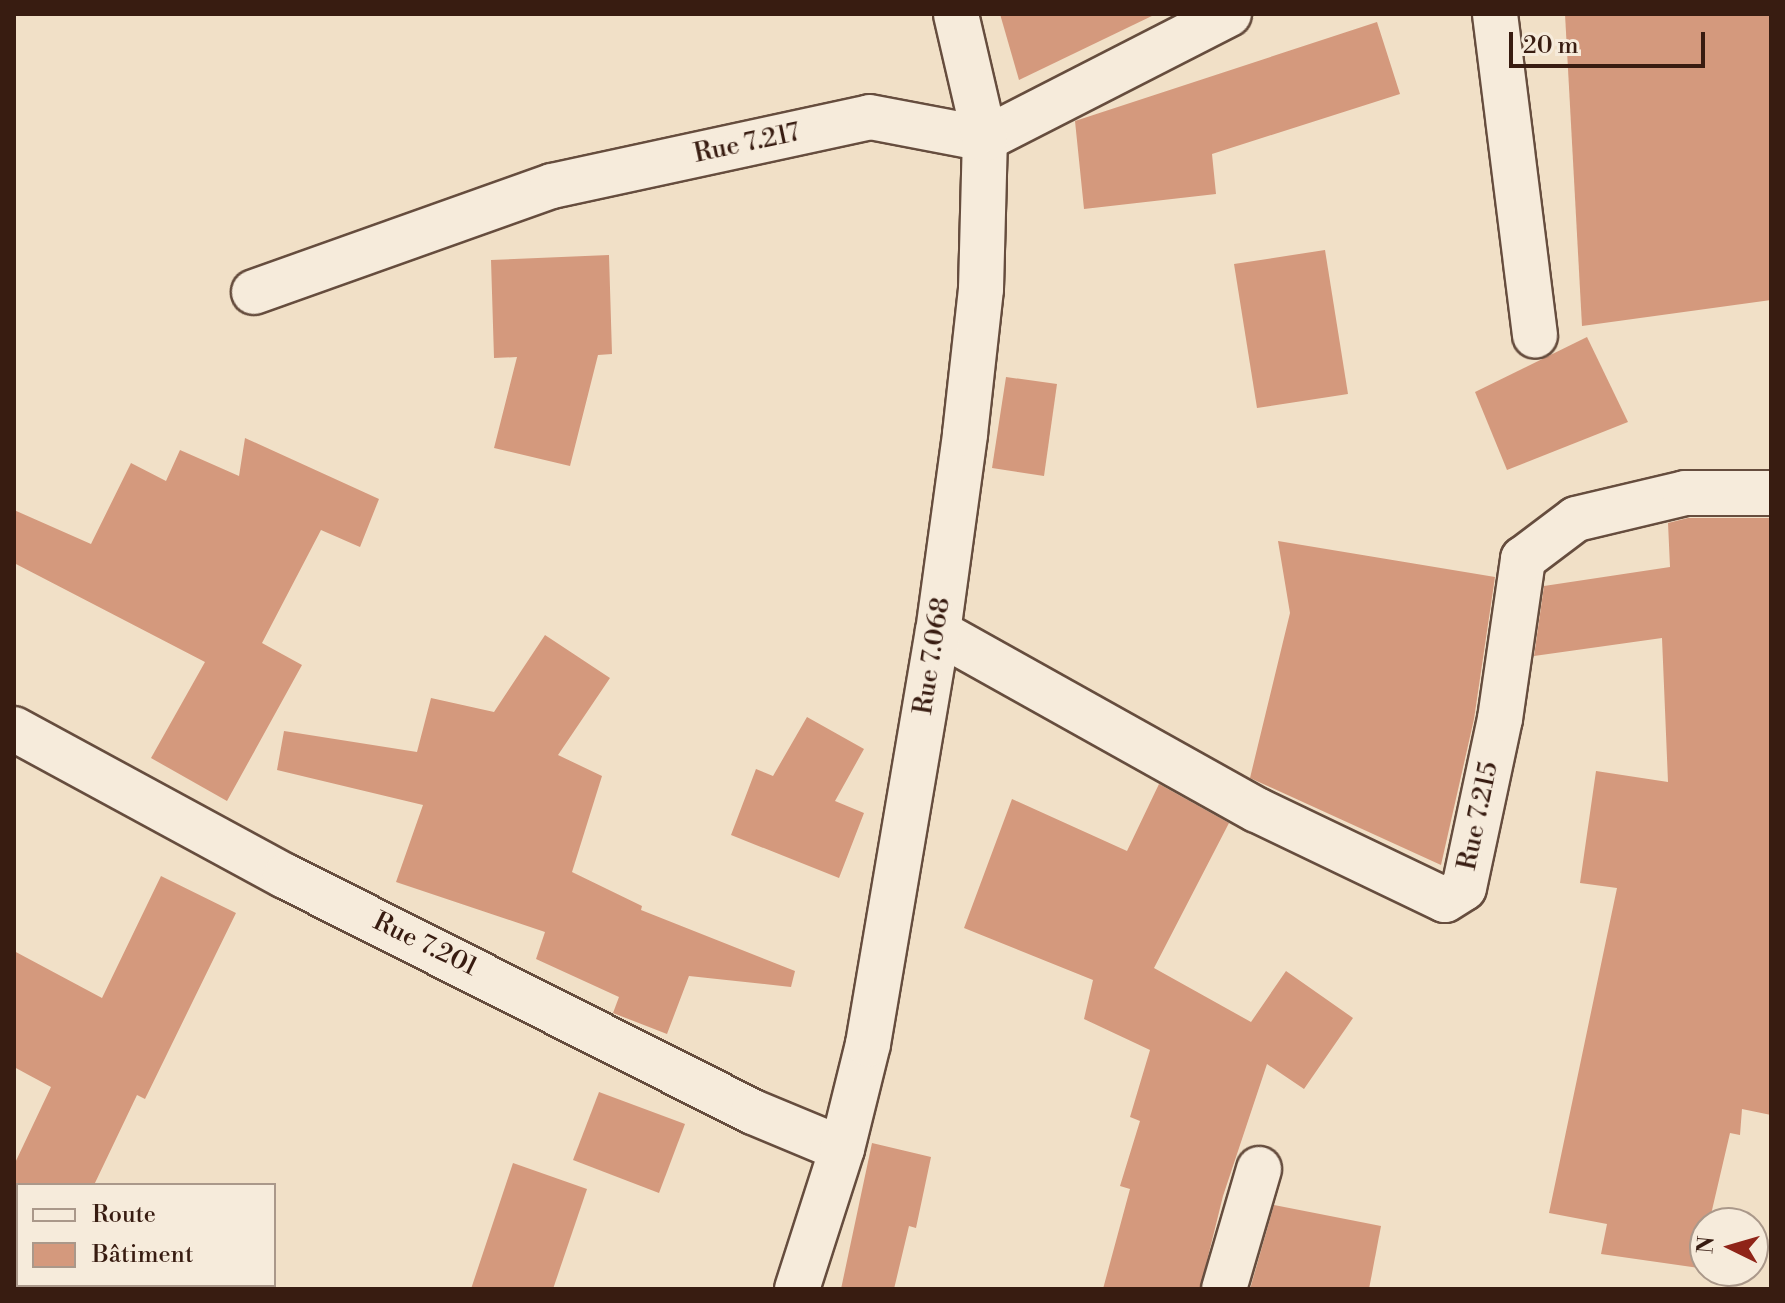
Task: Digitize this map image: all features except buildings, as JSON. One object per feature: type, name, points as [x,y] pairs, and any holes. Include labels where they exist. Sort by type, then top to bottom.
[{"type":"street","name":"Rue 7.068","points":[[797,1289],[842,1149],[871,1030],[938,632],[981,289],[985,139],[956,14]]},
{"type":"street","points":[[985,139],[1229,14]]},
{"type":"street","points":[[1495,14],[1535,336]]},
{"type":"street","name":"Rue 7.217","points":[[254,292],[552,186],[870,117],[985,139]]},
{"type":"street","name":"Rue 7.215","points":[[938,632],[1257,810],[1445,900],[1464,888],[1500,719],[1523,559],[1576,519],[1685,493],[1771,493]]},
{"type":"street","name":"Rue 7.201","points":[[14,729],[285,876],[753,1112],[842,1149]]},
{"type":"street","points":[[1224,1289],[1259,1169]]}]
